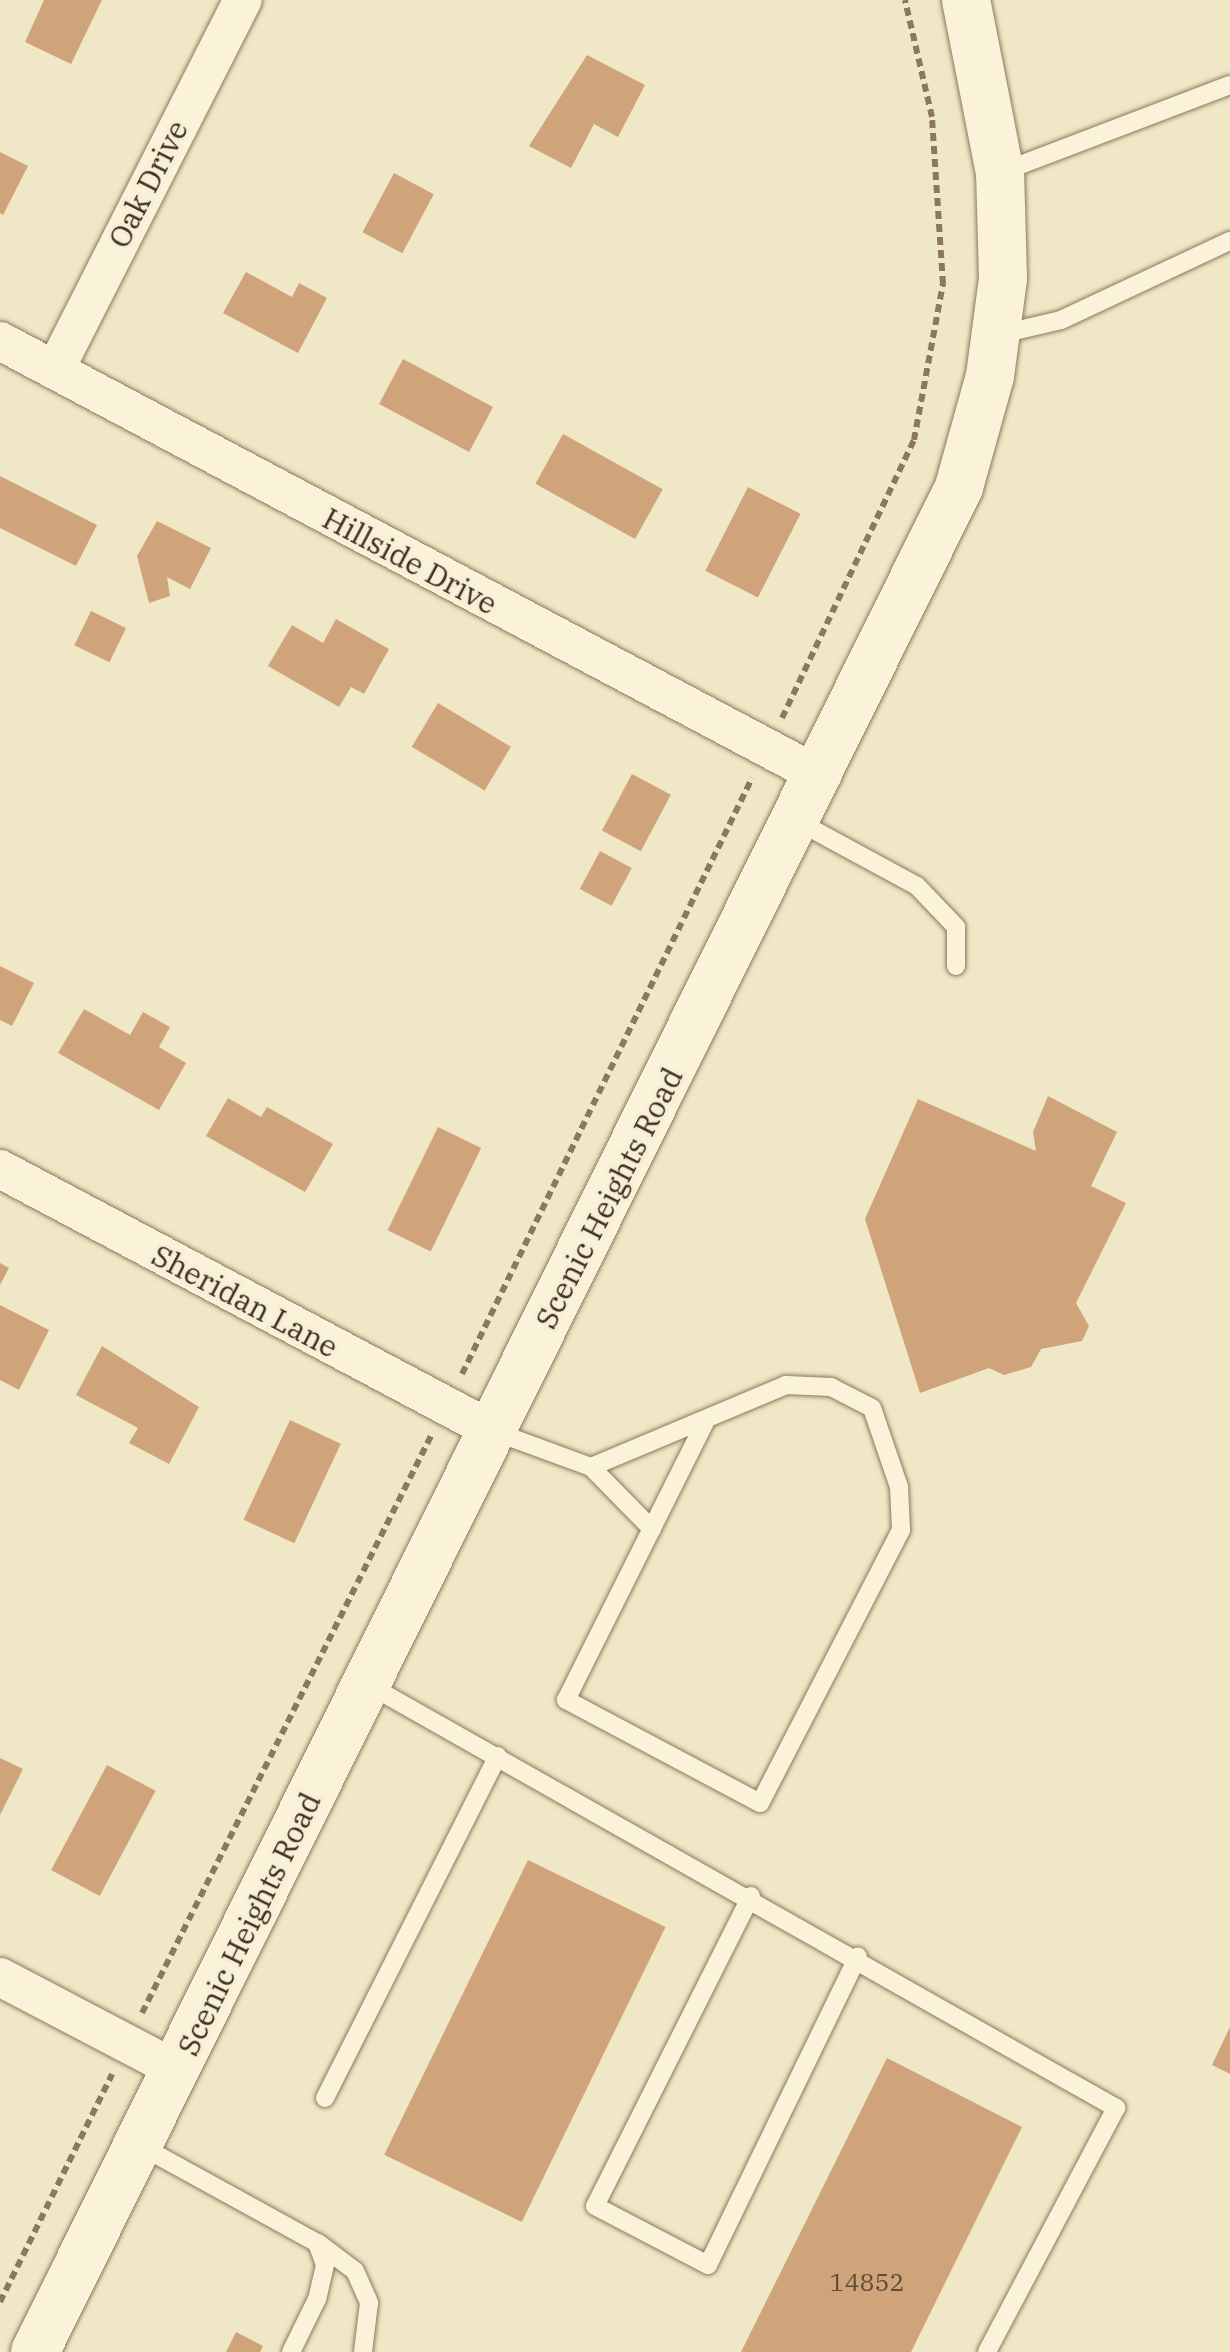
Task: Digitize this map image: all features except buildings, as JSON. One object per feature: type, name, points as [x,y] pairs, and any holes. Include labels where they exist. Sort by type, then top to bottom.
[{"type":"street","name":"Oak Drive","points":[[55,370],[242,0]]},
{"type":"street","name":"Scenic Heights Road","points":[[35,2352],[492,1430],[822,777],[959,487],[996,336],[1000,172],[966,0]]},
{"type":"street","name":"Hillside Drive","points":[[0,341],[765,751],[822,777]]},
{"type":"street","name":"Sheridan Lane","points":[[0,1170],[445,1409],[492,1430]]},
{"type":"street","points":[[0,1977],[177,2070]]},
{"type":"lane","points":[[1000,172],[1230,84]]},
{"type":"lane","points":[[996,336],[1061,320],[1230,241]]},
{"type":"lane","points":[[799,822],[927,896],[956,927],[956,966]]},
{"type":"lane","points":[[590,1467],[705,1424],[786,1385],[831,1387],[872,1408],[899,1487],[901,1530],[760,1803],[566,1700],[705,1424]]},
{"type":"lane","points":[[492,1430],[590,1467],[652,1529]]},
{"type":"lane","points":[[367,1684],[858,1956],[1116,2108],[988,2352]]},
{"type":"lane","points":[[325,2098],[498,1756]]},
{"type":"lane","points":[[751,1896],[595,2206],[708,2265],[858,1956]]},
{"type":"lane","points":[[139,2145],[317,2243],[356,2271],[369,2302],[363,2352]]},
{"type":"lane","points":[[291,2352],[317,2299],[325,2265],[317,2243]]},
{"type":"path","points":[[0,2302],[445,1409],[914,440],[943,284],[932,117],[905,0]]}]
